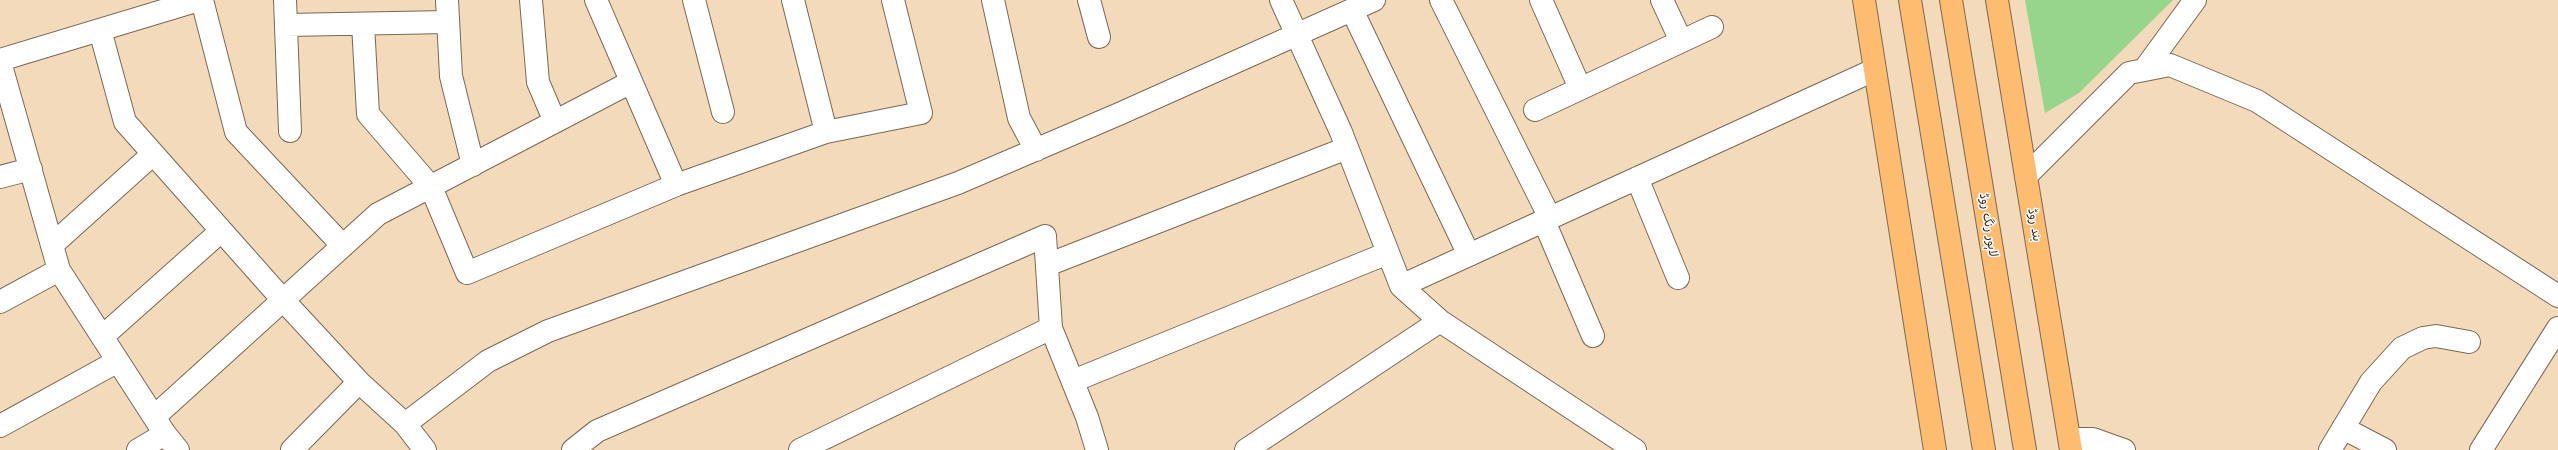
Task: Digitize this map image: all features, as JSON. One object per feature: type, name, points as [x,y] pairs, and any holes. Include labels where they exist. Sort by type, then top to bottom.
[{"type":"main road","points":[[1864,0],[1935,450]]},
{"type":"main road","points":[[1910,0],[1984,450]]},
{"type":"main road","name":"لاہور رنگ روڈ","points":[[1951,0],[2025,450]]},
{"type":"main road","name":"بند روڈ","points":[[1997,0],[2070,444]]},
{"type":"street","points":[[165,434],[60,270],[0,61],[199,0]]},
{"type":"street","points":[[202,0],[236,132],[343,246]]},
{"type":"street","points":[[285,0],[290,130]]},
{"type":"street","points":[[447,0],[451,76],[474,165]]},
{"type":"street","points":[[531,0],[538,82],[555,122]]},
{"type":"street","points":[[596,0],[676,185]]},
{"type":"street","points":[[694,0],[723,112]]},
{"type":"street","points":[[793,0],[826,132]]},
{"type":"street","points":[[362,24],[368,114],[431,187],[467,273],[676,185],[826,132],[921,113],[893,0]]},
{"type":"street","points":[[993,0],[1019,118],[1036,150]]},
{"type":"street","points":[[1089,0],[1099,37]]},
{"type":"street","points":[[1281,0],[1347,148],[1401,286],[1440,321],[1635,450]]},
{"type":"street","points":[[405,424],[488,360],[548,331],[958,183],[1297,36],[1374,0]]},
{"type":"street","points":[[1442,0],[1547,219],[1593,336]]},
{"type":"street","points":[[1541,0],[1580,88]]},
{"type":"street","points":[[1662,0],[1681,41]]},
{"type":"street","points":[[2144,70],[2195,0]]},
{"type":"street","points":[[1352,10],[1469,255]]},
{"type":"street","points":[[286,26],[448,22]]},
{"type":"street","points":[[1535,110],[1712,27]]},
{"type":"street","points":[[100,30],[125,122],[283,300],[359,382],[405,424],[426,450]]},
{"type":"street","points":[[2026,176],[2129,73],[2170,65],[2257,101],[2558,296]]},
{"type":"street","points":[[1401,286],[1874,70]]},
{"type":"street","points":[[138,450],[165,434],[283,300],[378,214],[631,82]]},
{"type":"street","points":[[1047,265],[1347,148]]},
{"type":"street","points":[[52,245],[153,154]]},
{"type":"street","points":[[0,177],[31,169]]},
{"type":"street","points":[[1638,178],[1678,278]]},
{"type":"street","points":[[102,337],[221,230]]},
{"type":"street","points":[[573,450],[597,431],[1045,236],[1051,328],[1073,381],[1093,448]]},
{"type":"street","points":[[1073,381],[1388,253]]},
{"type":"street","points":[[0,302],[60,270]]},
{"type":"street","points":[[1246,450],[1440,321]]},
{"type":"street","points":[[800,450],[1051,328]]},
{"type":"street","points":[[2482,450],[2558,328]]},
{"type":"street","points":[[2330,450],[2371,382],[2402,348],[2423,338],[2436,336],[2469,342]]},
{"type":"street","points":[[0,426],[118,361]]},
{"type":"street","points":[[292,450],[359,382]]},
{"type":"street","points":[[2343,428],[2385,450]]},
{"type":"street","points":[[2070,444],[2093,439],[2124,450]]},
{"type":"green space","points":[[2025,0],[2173,0],[2079,93],[2045,113]]}]
